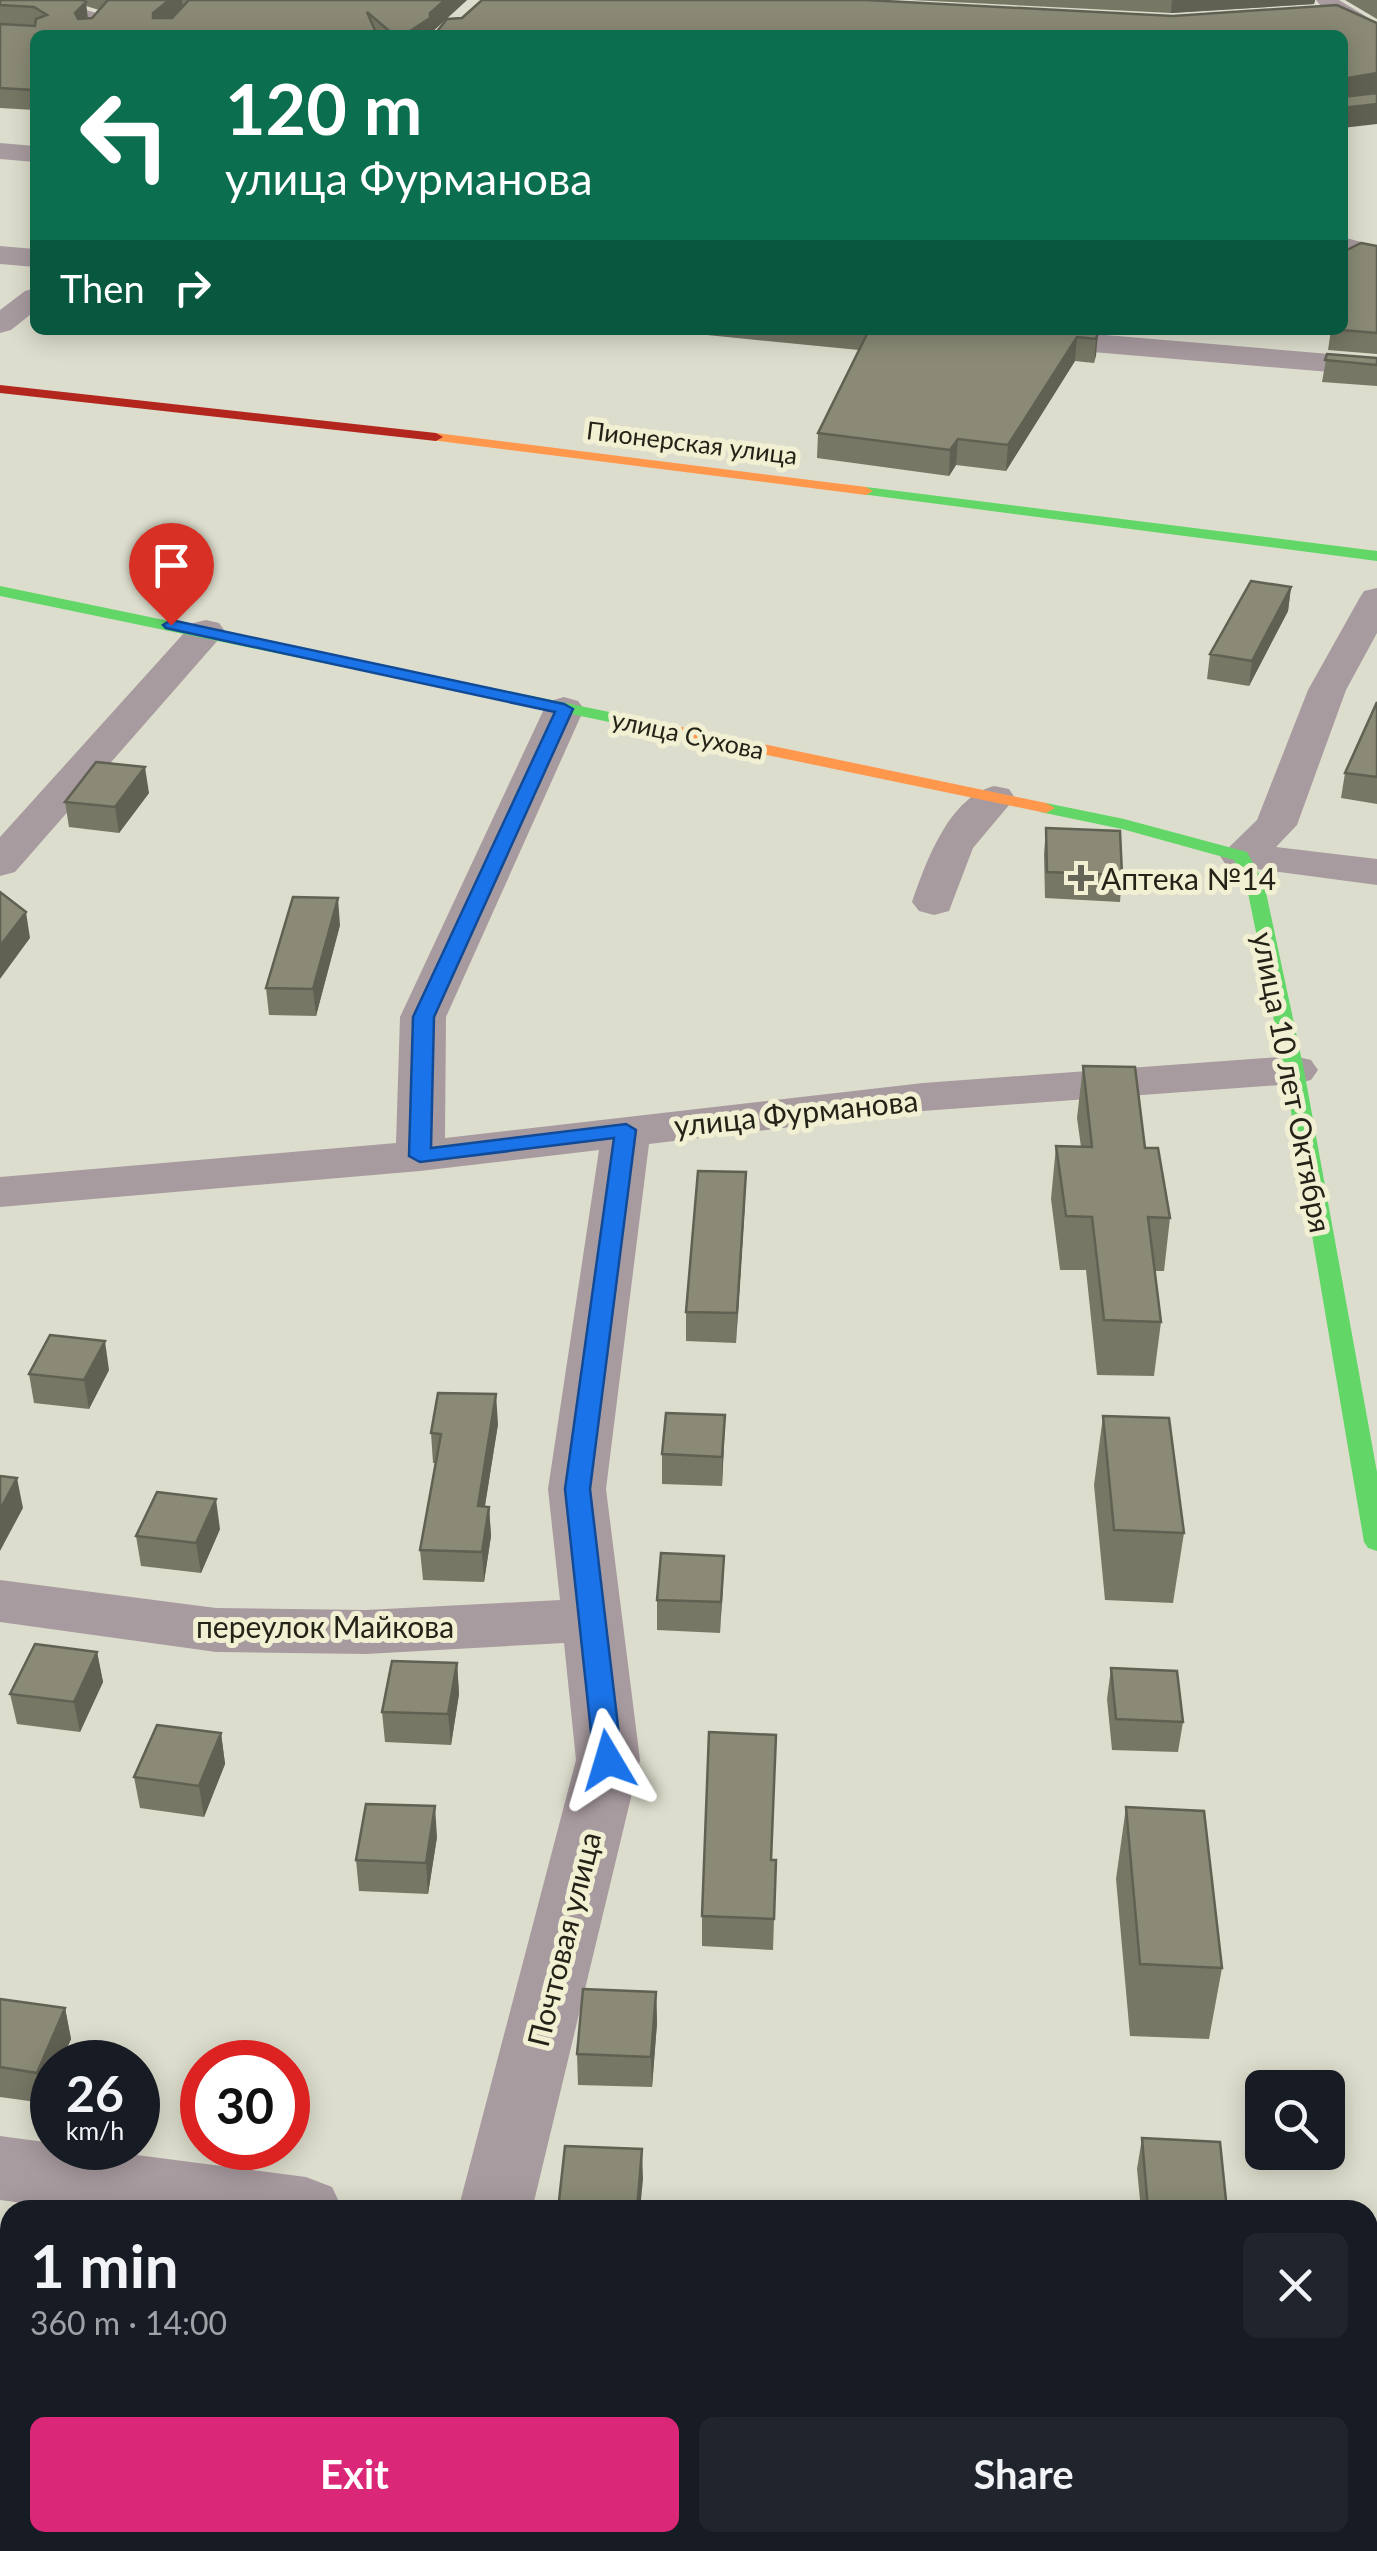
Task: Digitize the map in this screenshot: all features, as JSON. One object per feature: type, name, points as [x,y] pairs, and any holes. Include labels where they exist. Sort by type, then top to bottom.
[{"type":"street","points":[[1303,16],[1336,16],[1377,33]]},
{"type":"street","points":[[0,151],[30,154]]},
{"type":"street","points":[[1348,247],[1377,255]]},
{"type":"street","points":[[0,254],[30,257]]},
{"type":"street","points":[[0,324],[30,301]]},
{"type":"street","points":[[1045,335],[1377,367]]},
{"type":"street","name":"Пионерская улица","points":[[0,389],[383,430],[1377,556]]},
{"type":"street","name":"улица Сухова","points":[[0,592],[206,631],[1124,824],[1241,856],[1377,872]]},
{"type":"street","points":[[1241,856],[1276,825],[1327,690],[1377,599]]},
{"type":"street","points":[[0,863],[206,631]]},
{"type":"street","points":[[420,1156],[424,1017],[564,709]]},
{"type":"street","points":[[934,902],[953,845],[994,798]]},
{"type":"street","name":"улица 10 лет Октября","points":[[1241,856],[1255,883],[1294,1070],[1358,1335],[1377,1542]]},
{"type":"street","name":"улица Фурманова","points":[[0,1192],[420,1156],[923,1097],[1294,1070]]},
{"type":"street","name":"Почтовая улица","points":[[498,2200],[608,1760],[577,1489],[626,1130]]},
{"type":"street","name":"переулок Майкова","points":[[0,1601],[216,1630],[366,1632],[592,1620]]},
{"type":"street","points":[[0,2168],[233,2200]]},
{"type":"lane","points":[[77,10],[102,18],[91,30]]},
{"type":"building","points":[[0,0],[82,0],[86,2],[75,13],[78,19],[92,18],[108,0],[169,0],[153,13],[153,18],[172,18],[189,0],[445,0],[430,13],[430,18],[412,30],[388,30],[367,12],[375,30],[30,30],[30,90],[0,88],[0,24],[35,26],[36,19],[47,15],[34,7],[0,5]]},
{"type":"building","points":[[482,0],[866,0],[1173,16],[1337,5],[1377,23],[1377,73],[1348,78],[1348,30],[438,30],[447,19],[462,18]]},
{"type":"building","points":[[1377,93],[1377,104],[1348,107],[1348,96]]},
{"type":"building","points":[[1361,243],[1377,246],[1377,333],[1348,331],[1348,250]]},
{"type":"building","points":[[867,335],[1097,335],[1096,339],[1077,337],[1008,445],[958,439],[950,450],[818,433]]},
{"type":"building","points":[[1327,354],[1377,358],[1377,365],[1325,360]]},
{"type":"building","points":[[1251,581],[1291,587],[1252,661],[1210,654]]},
{"type":"building","points":[[1377,702],[1377,777],[1345,773]]},
{"type":"building","points":[[96,762],[145,767],[115,807],[65,802]]},
{"type":"building","points":[[1046,828],[1120,831],[1122,875],[1047,872]]},
{"type":"building","points":[[0,892],[26,912],[0,946]]},
{"type":"building","points":[[293,897],[338,898],[313,989],[266,988]]},
{"type":"building","points":[[1083,1066],[1135,1067],[1145,1148],[1158,1148],[1170,1218],[1148,1217],[1161,1322],[1104,1320],[1092,1217],[1066,1216],[1056,1146],[1092,1147]]},
{"type":"building","points":[[698,1171],[746,1172],[737,1313],[686,1312]]},
{"type":"building","points":[[50,1335],[105,1341],[84,1380],[29,1374]]},
{"type":"building","points":[[438,1393],[496,1394],[478,1506],[489,1507],[482,1552],[420,1550],[441,1434],[431,1433]]},
{"type":"building","points":[[666,1413],[725,1415],[722,1457],[662,1454]]},
{"type":"building","points":[[1103,1416],[1169,1418],[1184,1533],[1114,1530]]},
{"type":"building","points":[[0,1476],[17,1478],[0,1510]]},
{"type":"building","points":[[157,1492],[216,1499],[196,1543],[136,1536]]},
{"type":"building","points":[[661,1553],[724,1556],[721,1602],[657,1600]]},
{"type":"building","points":[[35,1644],[97,1652],[74,1702],[10,1694]]},
{"type":"building","points":[[392,1661],[457,1663],[448,1714],[382,1712]]},
{"type":"building","points":[[1111,1668],[1177,1671],[1183,1722],[1116,1719]]},
{"type":"building","points":[[157,1725],[221,1733],[199,1786],[134,1777]]},
{"type":"building","points":[[709,1732],[776,1735],[771,1860],[776,1860],[774,1919],[702,1916]]},
{"type":"building","points":[[366,1804],[435,1806],[426,1863],[356,1860]]},
{"type":"building","points":[[1126,1807],[1204,1811],[1222,1968],[1140,1964]]},
{"type":"building","points":[[583,1989],[656,1992],[651,2057],[577,2054]]},
{"type":"building","points":[[0,1999],[65,2008],[51,2040],[30,2040],[30,2072],[0,2067]]},
{"type":"building","points":[[1142,2138],[1220,2142],[1226,2200],[1147,2200]]},
{"type":"building","points":[[565,2146],[642,2149],[638,2200],[559,2200]]},
{"type":"traffic: fast","points":[[866,491],[1377,556]]},
{"type":"traffic: fast","points":[[0,591],[619,719]]},
{"type":"traffic: fast","points":[[1046,808],[1124,824],[1241,856],[1255,883],[1294,1070],[1377,1542]]},
{"type":"traffic: slow","points":[[436,437],[866,491]]},
{"type":"traffic: slow","points":[[619,719],[1046,808]]},
{"type":"traffic: jam","points":[[0,389],[436,437]]},
{"type":"place","name":"Аптека №14","points":[[1081,878]]},
{"type":"route","points":[[171,625],[564,709],[424,1017],[420,1156],[626,1130],[577,1489],[608,1760]]}]
